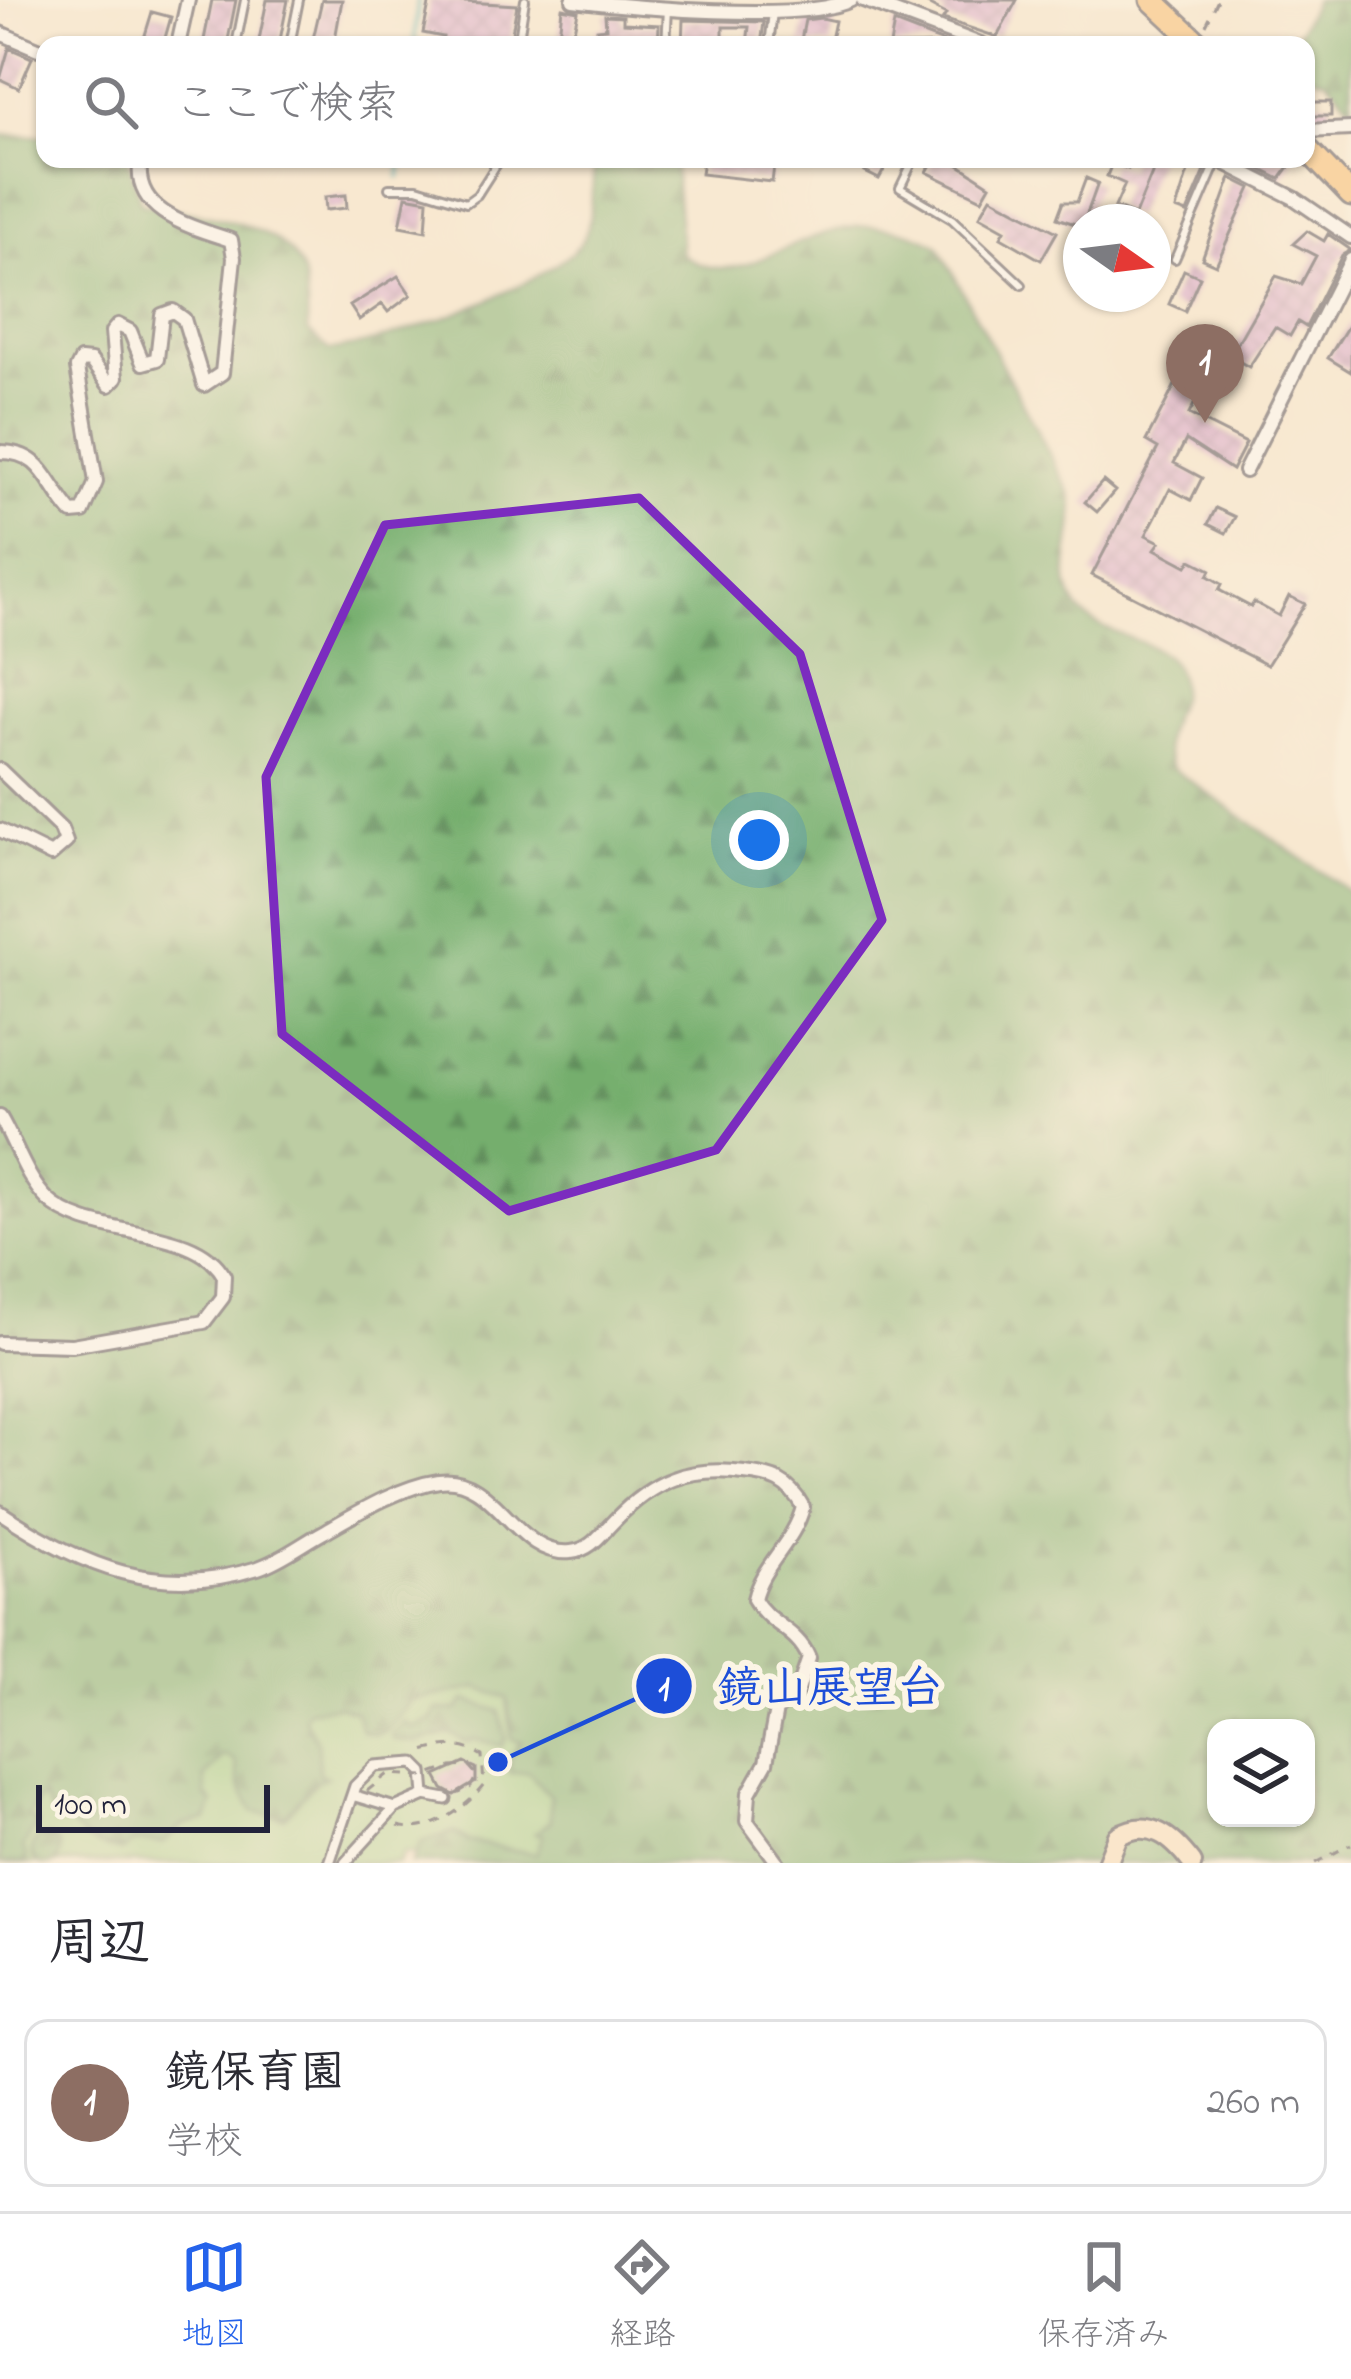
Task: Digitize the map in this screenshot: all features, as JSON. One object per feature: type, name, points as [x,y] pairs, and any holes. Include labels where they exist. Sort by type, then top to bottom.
[{"type":"main road","points":[[1152,0],[1190,36]]},
{"type":"main road","points":[[1315,157],[1351,195]]},
{"type":"main road","points":[[1107,1863],[1118,1836],[1148,1828],[1164,1833],[1192,1863]]},
{"type":"street","points":[[180,36],[188,0]]},
{"type":"street","points":[[573,0],[668,9],[773,9],[851,0]]},
{"type":"street","points":[[863,0],[951,36]]},
{"type":"street","points":[[0,33],[36,49]]},
{"type":"street","points":[[1315,130],[1351,129]]},
{"type":"street","points":[[0,452],[23,452],[38,460],[63,503],[72,513],[83,512],[96,482],[77,368],[81,360],[91,361],[109,385],[116,378],[112,332],[118,325],[130,331],[143,363],[157,359],[162,315],[173,311],[184,319],[204,385],[221,373],[234,258],[230,240],[159,212],[140,186],[141,168]]},
{"type":"street","points":[[1236,168],[1294,197],[1351,237]]},
{"type":"street","points":[[1245,470],[1351,260]]},
{"type":"street","points":[[0,770],[61,829],[66,842],[51,854],[0,830]]},
{"type":"street","points":[[0,1117],[48,1200],[73,1215],[206,1253],[224,1276],[223,1298],[204,1322],[72,1346],[0,1343]]},
{"type":"street","points":[[0,1512],[59,1552],[106,1571],[146,1579],[260,1568],[372,1505],[440,1480],[466,1484],[522,1533],[545,1548],[570,1552],[592,1545],[653,1486],[680,1474],[709,1468],[774,1477],[794,1489],[803,1507],[798,1526],[758,1580],[754,1599],[761,1611],[801,1638],[809,1658],[798,1690],[776,1710],[766,1763],[749,1793],[747,1821],[778,1863]]},
{"type":"street","points":[[329,1863],[352,1796],[375,1766],[414,1763],[423,1772],[425,1795]]},
{"type":"street","points":[[345,1863],[395,1808],[425,1795],[446,1799]]},
{"type":"street","points":[[352,1796],[395,1808]]},
{"type":"lane","points":[[238,36],[244,0]]},
{"type":"lane","points":[[292,36],[299,0]]},
{"type":"lane","points":[[519,36],[525,0]]},
{"type":"lane","points":[[666,36],[668,9]]},
{"type":"lane","points":[[771,36],[773,9]]},
{"type":"lane","points":[[389,188],[416,188],[466,203],[494,168]]},
{"type":"lane","points":[[910,168],[900,188],[952,218],[1022,285]]},
{"type":"lane","points":[[1175,259],[1214,168]]},
{"type":"path","points":[[1202,36],[1218,0]]},
{"type":"path","points":[[388,1818],[412,1829],[459,1813],[484,1785],[487,1768],[482,1756],[452,1744],[410,1754],[402,1764]]},
{"type":"path","points":[[367,1791],[388,1774],[426,1776],[460,1764],[476,1772],[470,1788],[462,1792]]},
{"type":"path","points":[[1316,1863],[1351,1844]]},
{"type":"highlighted area","points":[[639,498],[800,654],[882,920],[716,1150],[509,1211],[282,1034],[266,777],[385,525]]},
{"type":"green space","points":[[1315,0],[1351,0],[1351,106],[1326,79],[1315,76],[1315,36],[1296,36]]},
{"type":"green space","points":[[0,135],[36,136],[36,168],[131,168],[141,203],[233,222],[277,241],[303,274],[308,331],[329,350],[386,338],[464,310],[565,258],[586,232],[595,168],[675,168],[682,254],[709,267],[735,267],[823,234],[858,227],[896,229],[938,245],[1070,492],[1070,595],[1089,619],[1147,644],[1171,661],[1178,673],[1179,697],[1165,742],[1173,769],[1351,893],[1351,1863],[411,1863],[422,1842],[454,1832],[467,1841],[536,1854],[543,1835],[535,1833],[550,1822],[550,1796],[528,1772],[510,1773],[510,1758],[521,1742],[512,1740],[507,1698],[478,1688],[412,1700],[386,1731],[375,1735],[362,1731],[356,1712],[339,1705],[307,1710],[304,1718],[317,1742],[319,1774],[326,1777],[315,1782],[284,1817],[253,1811],[239,1785],[236,1762],[224,1755],[205,1777],[206,1796],[213,1803],[207,1820],[183,1825],[164,1843],[133,1842],[124,1850],[102,1847],[78,1832],[58,1807],[53,1816],[42,1795],[27,1817],[38,1823],[23,1847],[27,1858],[22,1863],[0,1863]]},
{"type":"green space","points":[[507,1663],[568,1792],[544,1863],[404,1853],[399,1863],[0,1863],[0,1683]]},
{"type":"green space","points":[[465,1700],[499,1711],[506,1738],[502,1746],[476,1739],[466,1742],[450,1733],[417,1742],[393,1739],[392,1734],[405,1721],[412,1728],[432,1720],[437,1710],[457,1710]]},
{"type":"green space","points":[[41,1838],[51,1838],[59,1846],[53,1863],[39,1863],[33,1856],[33,1846]]},
{"type":"building","points":[[212,0],[236,0],[229,36],[205,36]]},
{"type":"building","points":[[267,0],[288,0],[281,36],[260,36]]},
{"type":"building","points":[[322,0],[342,0],[336,36],[314,36]]},
{"type":"building","points":[[430,0],[517,5],[511,36],[423,33]]},
{"type":"building","points":[[920,0],[1017,0],[998,36],[943,19],[946,14]]},
{"type":"building","points":[[562,8],[578,11],[573,36],[559,36]]},
{"type":"building","points":[[152,12],[171,17],[166,36],[145,36]]},
{"type":"building","points":[[605,15],[623,16],[623,23],[659,25],[658,36],[597,36],[597,29],[606,28]]},
{"type":"building","points":[[683,20],[764,22],[762,36],[748,36],[749,27],[723,27],[723,36],[682,36]]},
{"type":"building","points":[[805,20],[835,21],[832,36],[802,36]]},
{"type":"building","points":[[894,23],[928,36],[892,36]]},
{"type":"building","points":[[9,48],[32,58],[19,88],[0,79]]},
{"type":"building","points":[[1315,102],[1331,102],[1331,116],[1315,116]]},
{"type":"building","points":[[702,168],[774,168],[772,182],[701,174]]},
{"type":"building","points":[[867,168],[885,168],[879,179],[865,172]]},
{"type":"building","points":[[929,168],[964,168],[990,185],[982,199],[927,172]]},
{"type":"building","points":[[1110,168],[1154,168],[1140,204],[1116,204],[1125,184],[1107,176]]},
{"type":"building","points":[[1189,168],[1205,171],[1187,213],[1176,209]]},
{"type":"building","points":[[1258,168],[1288,168],[1280,179]]},
{"type":"building","points":[[1086,178],[1098,183],[1090,204],[1063,204],[1063,220],[1057,218],[1063,202],[1077,202]]},
{"type":"building","points":[[1231,178],[1251,188],[1216,265],[1202,259]]},
{"type":"building","points":[[346,195],[347,208],[326,210],[325,197]]},
{"type":"building","points":[[406,196],[428,200],[426,231],[400,226]]},
{"type":"building","points":[[991,197],[1057,232],[1041,260],[1001,237],[1005,230],[980,216]]},
{"type":"building","points":[[1307,231],[1324,241],[1328,234],[1351,250],[1342,255],[1306,327],[1298,322],[1290,336],[1275,327],[1249,367],[1230,356],[1276,276],[1301,284],[1316,256],[1293,244]]},
{"type":"building","points":[[1184,270],[1200,277],[1185,311],[1171,305]]},
{"type":"building","points":[[398,276],[411,295],[388,312],[382,304],[359,320],[350,306]]},
{"type":"building","points":[[1351,321],[1351,372],[1328,358]]},
{"type":"building","points":[[1175,385],[1198,397],[1189,414],[1246,443],[1232,470],[1186,440],[1174,463],[1202,478],[1191,500],[1170,489],[1146,535],[1160,542],[1155,549],[1187,566],[1191,560],[1211,570],[1208,576],[1222,584],[1219,590],[1251,607],[1254,602],[1279,616],[1289,596],[1305,604],[1267,665],[1092,575],[1158,448],[1146,441]]},
{"type":"building","points":[[1103,481],[1115,491],[1097,512],[1085,502]]},
{"type":"building","points":[[1216,508],[1235,517],[1226,533],[1208,524]]},
{"type":"building","points":[[465,1763],[476,1768],[476,1782],[454,1795],[443,1789],[436,1776]]},
{"type":"waterway","points":[[415,36],[418,0]]},
{"type":"waterway","points":[[400,177],[401,168]]},
{"type":"place","name":"鏡保育園","points":[[1205,423]]},
{"type":"place","name":"鏡山展望台","points":[[498,1762]]}]
